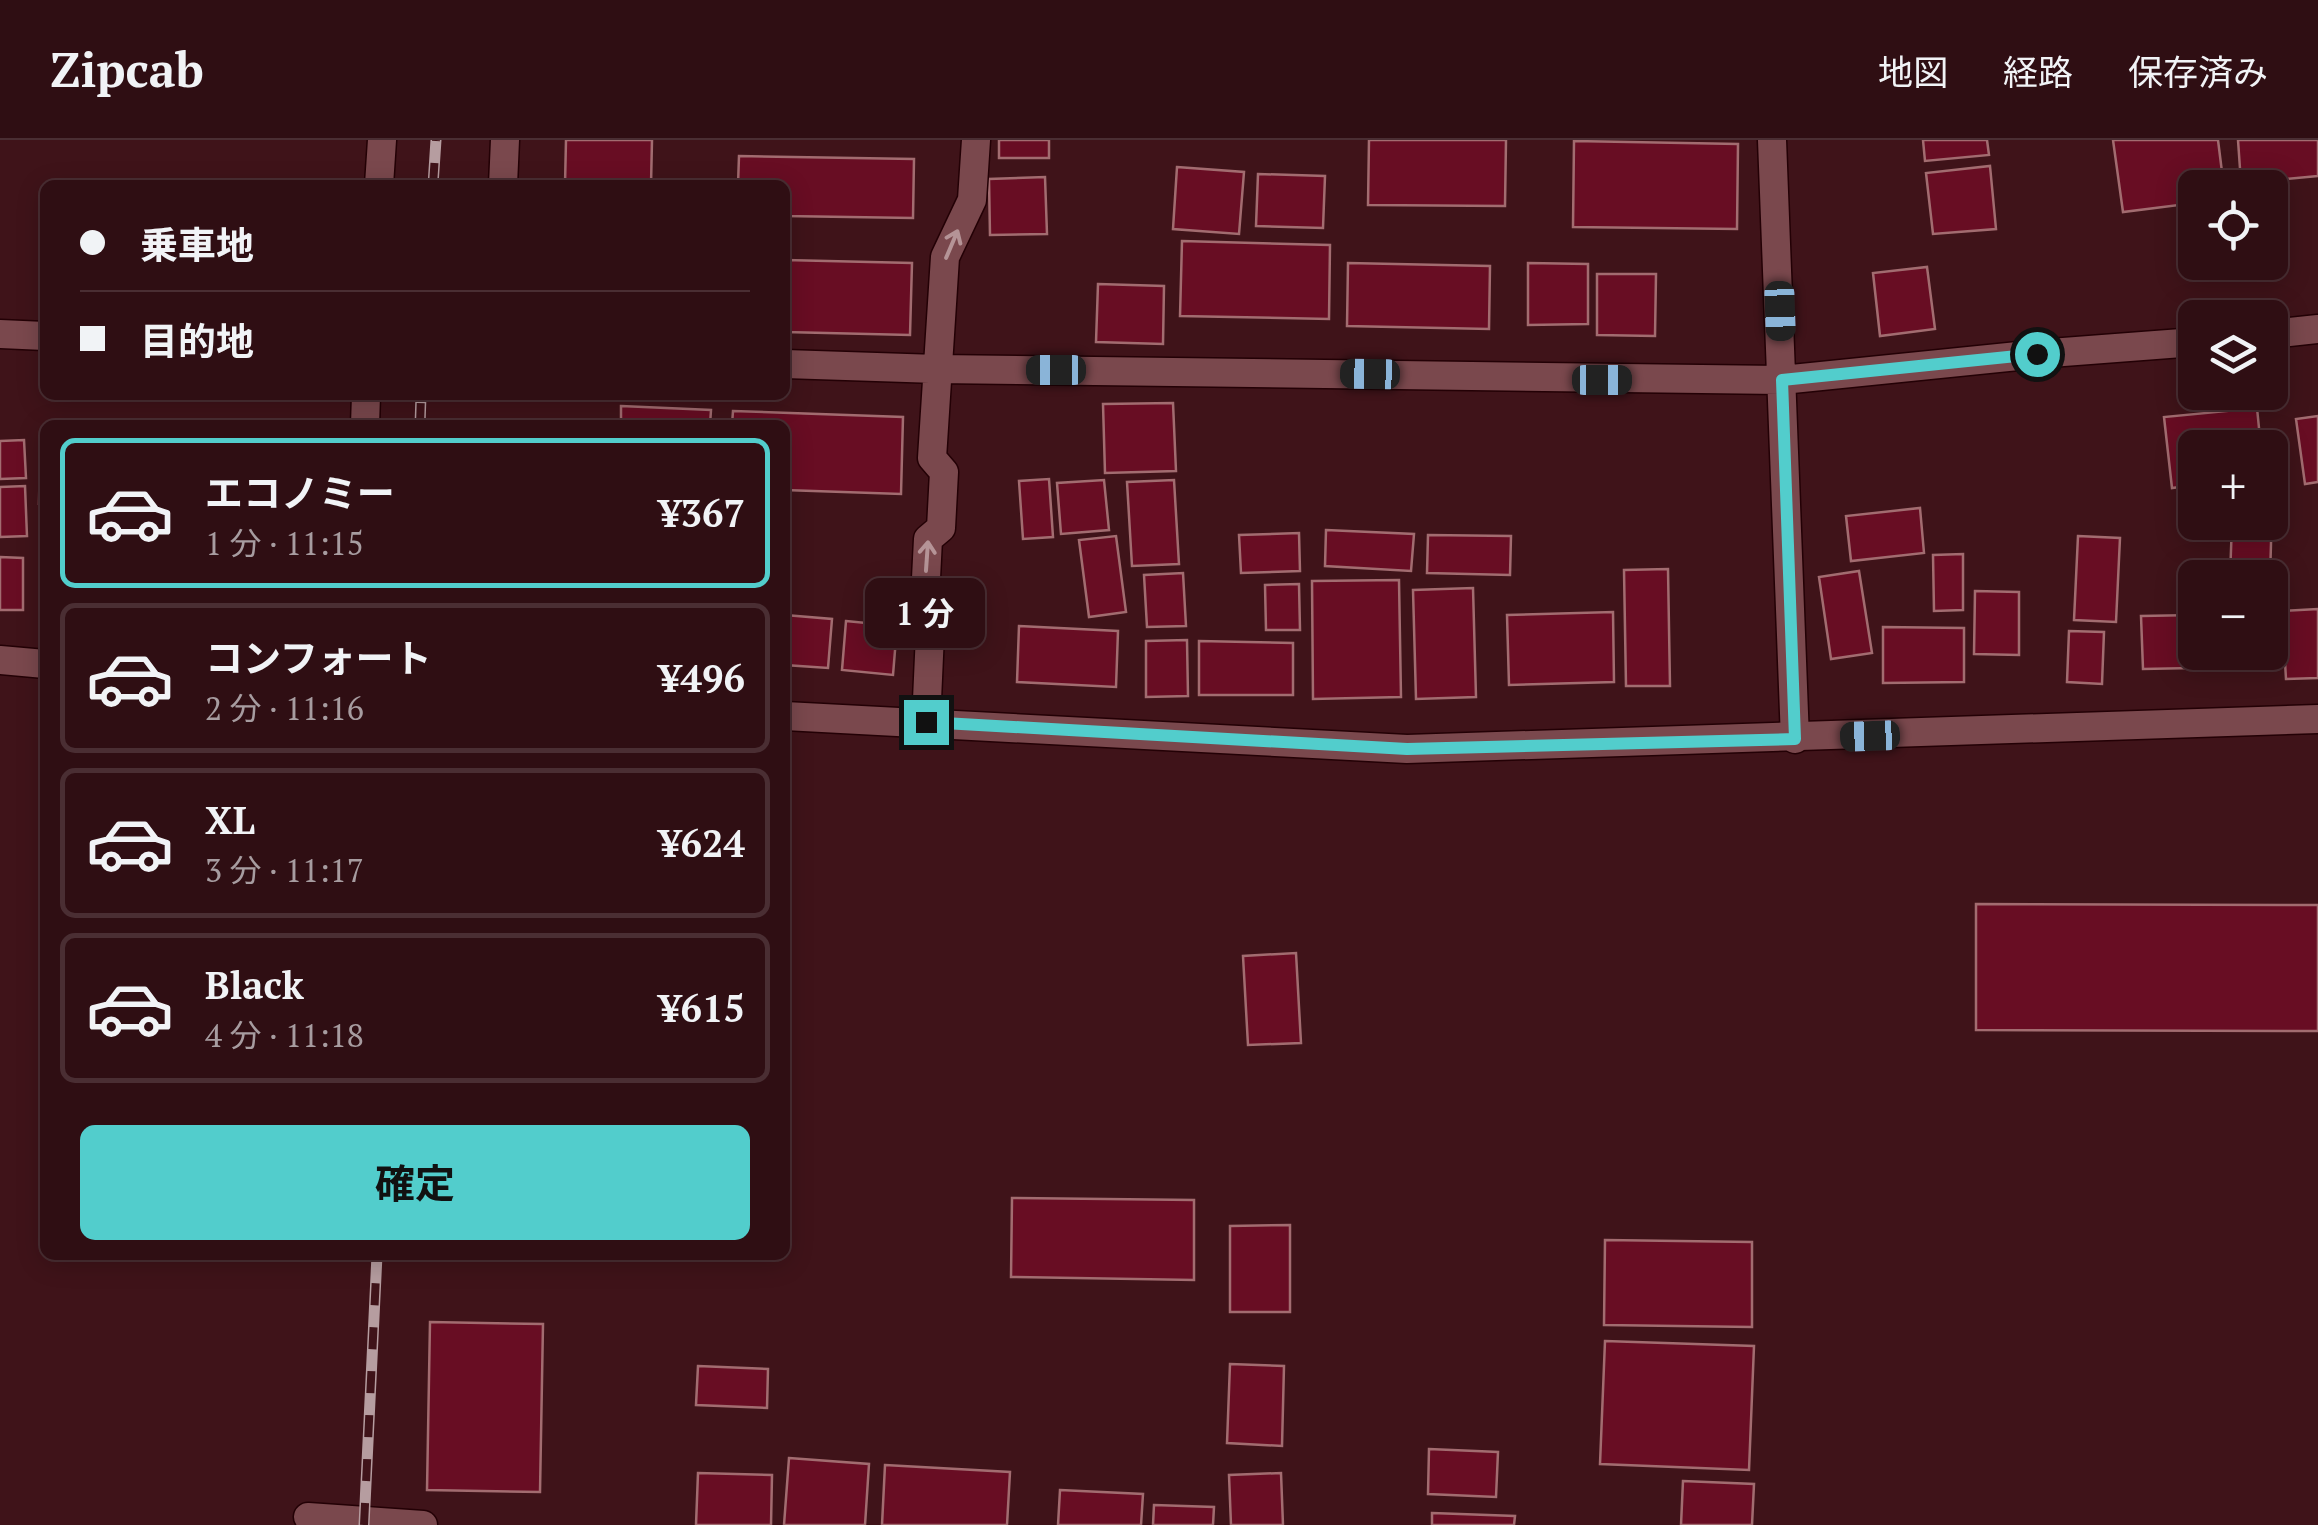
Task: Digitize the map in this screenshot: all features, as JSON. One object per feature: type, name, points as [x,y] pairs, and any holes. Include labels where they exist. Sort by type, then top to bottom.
[{"type":"street","points":[[379,180],[382,140]]},
{"type":"street","points":[[503,180],[505,140]]},
{"type":"street","points":[[926,722],[931,612],[925,598],[928,539],[941,528],[944,472],[932,458],[945,257],[972,200],[976,140]]},
{"type":"street","points":[[1772,140],[1795,739]]},
{"type":"street","points":[[2288,332],[2318,329]]},
{"type":"street","points":[[0,334],[40,336]]},
{"type":"street","points":[[790,364],[937,370],[1782,380],[2178,343]]},
{"type":"street","points":[[0,660],[40,664]]},
{"type":"street","points":[[790,716],[1407,749],[1795,739],[2318,718]]},
{"type":"street","points":[[308,1517],[423,1525]]},
{"type":"building","points":[[566,140],[652,140],[651,180],[565,180]]},
{"type":"building","points":[[999,140],[1049,140],[1049,158],[999,158]]},
{"type":"building","points":[[1369,140],[1506,140],[1505,206],[1368,205]]},
{"type":"building","points":[[1923,140],[1987,140],[1989,155],[1925,161]]},
{"type":"building","points":[[2113,140],[2218,140],[2222,170],[2178,170],[2178,205],[2123,212]]},
{"type":"building","points":[[2238,140],[2318,140],[2318,176],[2288,179],[2288,170],[2240,170]]},
{"type":"building","points":[[1574,141],[1738,144],[1737,229],[1573,227]]},
{"type":"building","points":[[739,156],[914,159],[913,218],[790,216],[790,180],[738,180]]},
{"type":"building","points":[[1990,166],[1996,229],[1933,234],[1926,173]]},
{"type":"building","points":[[1177,167],[1244,172],[1239,234],[1173,229]]},
{"type":"building","points":[[1258,174],[1325,176],[1323,228],[1256,226]]},
{"type":"building","points":[[1045,177],[1047,234],[990,235],[989,179]]},
{"type":"building","points":[[1182,241],[1330,245],[1329,319],[1180,316]]},
{"type":"building","points":[[790,260],[912,263],[910,335],[790,332]]},
{"type":"building","points":[[1348,263],[1490,266],[1489,329],[1347,326]]},
{"type":"building","points":[[1528,263],[1588,264],[1588,324],[1528,325]]},
{"type":"building","points":[[1927,267],[1935,329],[1880,336],[1873,273]]},
{"type":"building","points":[[1597,274],[1656,274],[1655,336],[1597,335]]},
{"type":"building","points":[[1098,284],[1164,286],[1163,344],[1096,342]]},
{"type":"building","points":[[1173,403],[1176,471],[1105,473],[1103,404]]},
{"type":"building","points":[[621,406],[711,410],[710,420],[621,420]]},
{"type":"building","points":[[2257,410],[2259,430],[2178,430],[2178,487],[2172,488],[2164,417]]},
{"type":"building","points":[[733,411],[903,417],[901,494],[790,490],[790,420],[732,420]]},
{"type":"building","points":[[2318,416],[2318,482],[2305,484],[2296,419]]},
{"type":"building","points":[[24,440],[26,478],[0,479],[0,441]]},
{"type":"building","points":[[1049,479],[1053,537],[1023,539],[1019,481]]},
{"type":"building","points":[[1104,480],[1109,530],[1061,534],[1057,483]]},
{"type":"building","points":[[1174,480],[1179,564],[1132,566],[1127,482]]},
{"type":"building","points":[[25,486],[27,536],[0,537],[0,487]]},
{"type":"building","points":[[1920,508],[1924,553],[1851,561],[1846,516]]},
{"type":"building","points":[[1326,530],[1414,534],[1411,571],[1325,566]]},
{"type":"building","points":[[1299,533],[1300,571],[1241,573],[1239,535]]},
{"type":"building","points":[[1428,535],[1511,536],[1510,575],[1427,573]]},
{"type":"building","points":[[1116,536],[1126,612],[1089,617],[1079,540]]},
{"type":"building","points":[[2078,536],[2120,538],[2116,622],[2074,620]]},
{"type":"building","points":[[2231,540],[2271,540],[2271,560],[2231,560]]},
{"type":"building","points":[[1963,554],[1963,610],[1934,611],[1933,555]]},
{"type":"building","points":[[0,557],[23,558],[23,610],[0,610]]},
{"type":"building","points":[[1668,569],[1670,686],[1626,686],[1624,570]]},
{"type":"building","points":[[1859,571],[1872,653],[1831,659],[1819,577]]},
{"type":"building","points":[[1183,573],[1186,626],[1147,627],[1144,575]]},
{"type":"building","points":[[1399,580],[1401,697],[1313,699],[1312,581]]},
{"type":"building","points":[[1299,584],[1300,630],[1266,630],[1265,585]]},
{"type":"building","points":[[1473,588],[1476,697],[1416,699],[1413,590]]},
{"type":"building","points":[[1975,591],[2019,592],[2019,655],[1974,654]]},
{"type":"building","points":[[2318,609],[2318,678],[2286,679],[2288,611]]},
{"type":"building","points":[[1613,612],[1614,682],[1509,685],[1507,615]]},
{"type":"building","points":[[790,615],[832,619],[828,668],[790,665]]},
{"type":"building","points":[[2178,615],[2178,668],[2143,669],[2141,616]]},
{"type":"building","points":[[846,621],[897,626],[893,675],[842,670]]},
{"type":"building","points":[[1019,626],[1118,631],[1116,687],[1017,682]]},
{"type":"building","points":[[1883,627],[1964,628],[1964,682],[1883,683]]},
{"type":"building","points":[[2069,631],[2104,632],[2102,684],[2067,682]]},
{"type":"building","points":[[1187,640],[1188,696],[1146,697],[1146,641]]},
{"type":"building","points":[[1199,641],[1293,643],[1293,695],[1199,695]]},
{"type":"building","points":[[1976,904],[2318,905],[2318,1031],[1976,1030]]},
{"type":"building","points":[[1296,953],[1301,1043],[1248,1045],[1243,956]]},
{"type":"building","points":[[1012,1198],[1194,1200],[1194,1280],[1011,1277]]},
{"type":"building","points":[[1290,1225],[1290,1312],[1230,1312],[1230,1226]]},
{"type":"building","points":[[1605,1240],[1752,1242],[1752,1327],[1604,1325]]},
{"type":"building","points":[[430,1322],[543,1324],[540,1492],[427,1490]]},
{"type":"building","points":[[1605,1341],[1754,1346],[1749,1470],[1600,1464]]},
{"type":"building","points":[[1230,1364],[1284,1366],[1282,1446],[1227,1443]]},
{"type":"building","points":[[698,1366],[768,1369],[767,1408],[696,1405]]},
{"type":"building","points":[[1429,1449],[1498,1452],[1496,1497],[1428,1494]]},
{"type":"building","points":[[789,1458],[869,1464],[865,1525],[784,1525]]},
{"type":"building","points":[[885,1465],[1010,1472],[1007,1525],[882,1525]]},
{"type":"building","points":[[698,1473],[772,1475],[771,1525],[696,1525]]},
{"type":"building","points":[[1281,1473],[1283,1525],[1231,1525],[1229,1475]]},
{"type":"building","points":[[1683,1481],[1754,1484],[1752,1525],[1681,1525]]},
{"type":"building","points":[[1060,1490],[1143,1494],[1141,1525],[1058,1525]]},
{"type":"building","points":[[1154,1505],[1214,1507],[1213,1525],[1153,1525]]},
{"type":"building","points":[[1432,1513],[1515,1516],[1514,1525],[1432,1525]]},
{"type":"railway","points":[[433,180],[436,140]]},
{"type":"railway","points":[[420,420],[421,400]]},
{"type":"railway","points":[[364,1525],[377,1260]]},
{"type":"route","points":[[926,722],[1407,749],[1795,739],[1782,380],[2037,354]]}]
